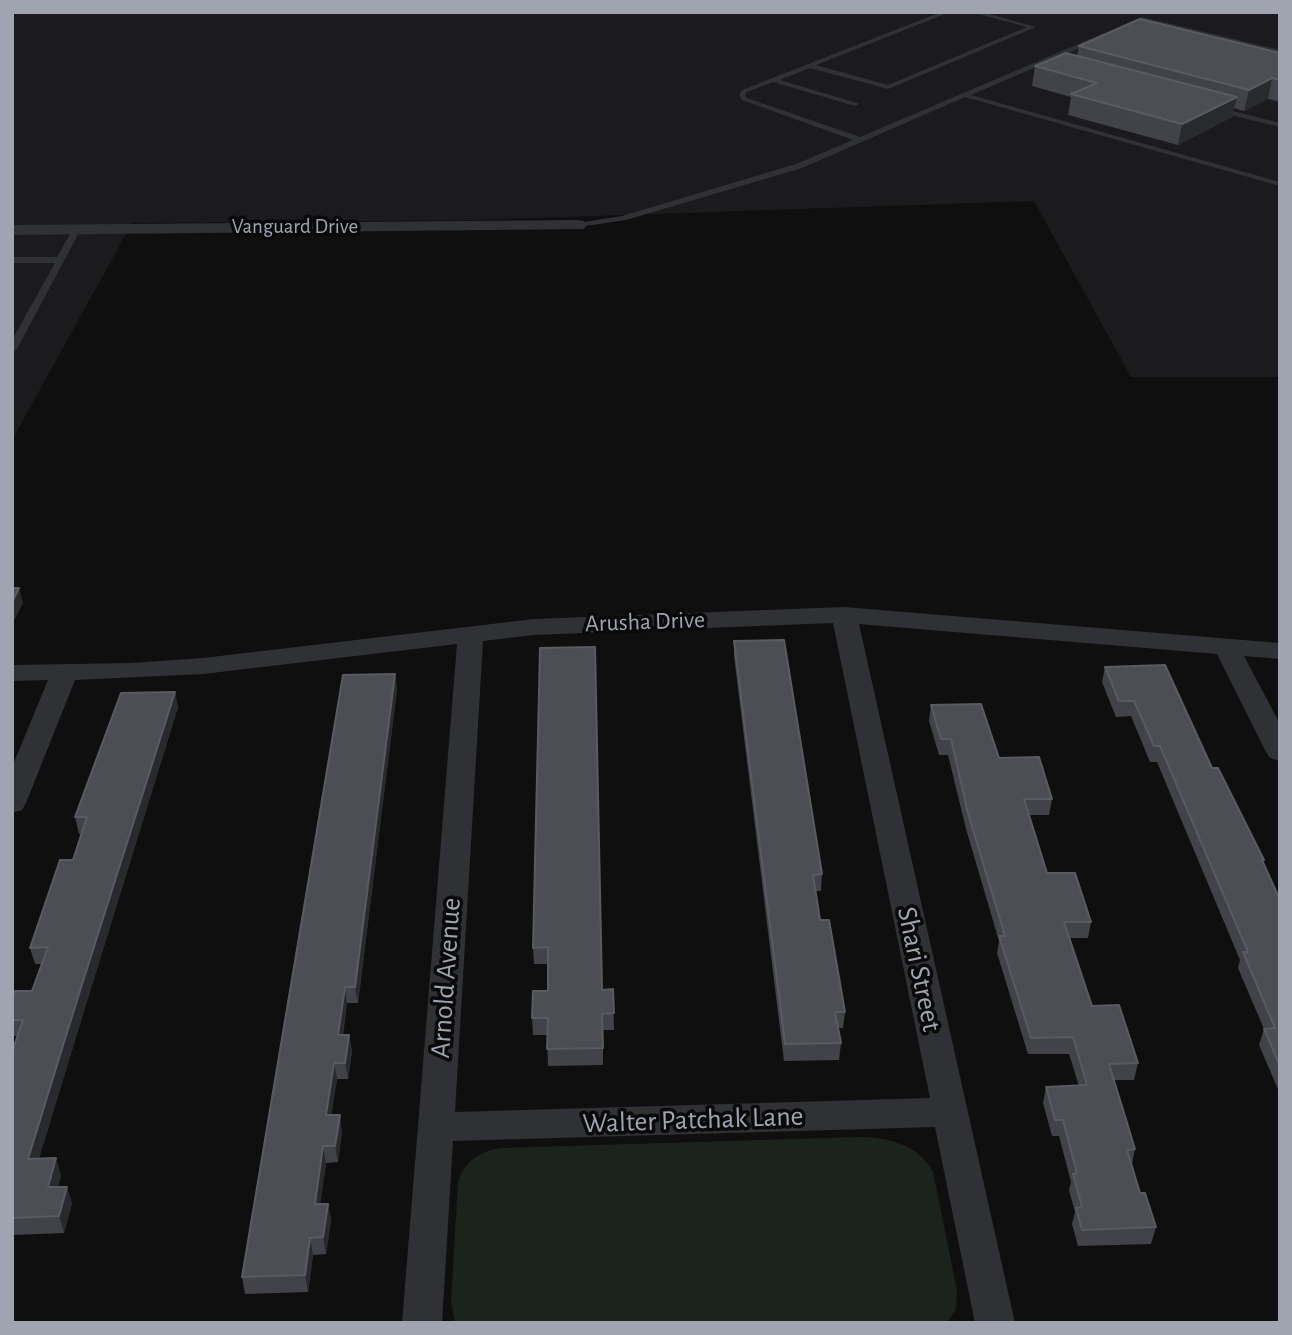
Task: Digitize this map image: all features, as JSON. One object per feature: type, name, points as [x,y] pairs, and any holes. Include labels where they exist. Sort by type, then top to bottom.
[{"type":"street","name":"Vanguard Drive","points":[[12,230],[578,225]]},
{"type":"street","name":"Arusha Drive","points":[[12,673],[202,666],[534,626],[844,615],[1280,651]]},
{"type":"street","name":"Shari Street","points":[[844,615],[995,1323]]},
{"type":"street","name":"Arnold Avenue","points":[[422,1323],[471,633]]},
{"type":"street","points":[[1227,647],[1280,752]]},
{"type":"street","points":[[12,803],[65,672]]},
{"type":"street","name":"Walter Patchak Lane","points":[[436,1127],[950,1112]]},
{"type":"lane","points":[[860,140],[744,99],[742,94],[808,65],[947,12]]},
{"type":"lane","points":[[808,65],[888,87],[1033,27],[974,12]]},
{"type":"lane","points":[[578,225],[623,218],[799,166],[1142,19],[1280,52]]},
{"type":"lane","points":[[1041,62],[1054,66]]},
{"type":"lane","points":[[774,80],[855,104]]},
{"type":"lane","points":[[965,95],[1280,184]]},
{"type":"lane","points":[[1213,108],[1280,125]]},
{"type":"lane","points":[[12,349],[17,333],[77,229]]},
{"type":"lane","points":[[12,260],[60,260]]},
{"type":"shaded area","points":[[12,12],[1280,12],[1280,377],[1131,377],[1034,201],[479,220],[132,223],[12,440]]},
{"type":"shaded area","points":[[856,1137],[889,1140],[910,1148],[927,1162],[933,1172],[957,1290],[956,1309],[947,1323],[455,1323],[451,1301],[458,1183],[468,1163],[479,1155],[501,1148]]},
{"type":"building","points":[[1140,19],[1280,53],[1280,80],[1272,78],[1249,90],[1079,46]]},
{"type":"building","points":[[1066,53],[1237,97],[1182,124],[1071,94],[1097,83],[1035,66]]},
{"type":"building","points":[[12,588],[19,588],[12,602]]},
{"type":"building","points":[[784,640],[822,874],[813,875],[820,920],[829,920],[845,1012],[835,1012],[841,1043],[785,1044],[734,641]]},
{"type":"building","points":[[595,647],[602,990],[613,989],[614,1013],[602,1014],[603,1048],[547,1049],[548,1018],[532,1018],[533,991],[548,991],[548,947],[533,948],[540,648]]},
{"type":"building","points":[[1165,665],[1212,768],[1218,768],[1264,860],[1280,900],[1280,1066],[1264,1029],[1275,1028],[1243,952],[1248,952],[1160,746],[1154,746],[1134,701],[1119,701],[1105,667]]},
{"type":"building","points":[[395,674],[355,987],[345,987],[338,1035],[349,1035],[345,1063],[334,1063],[326,1115],[340,1115],[335,1146],[323,1146],[315,1204],[328,1204],[323,1237],[310,1238],[305,1275],[242,1277],[343,675]]},
{"type":"building","points":[[175,692],[28,1159],[56,1158],[48,1187],[67,1187],[59,1216],[12,1218],[12,1052],[23,1020],[12,1020],[12,998],[15,991],[32,991],[48,947],[30,948],[60,860],[73,860],[87,817],[75,817],[121,693]]},
{"type":"building","points":[[981,704],[999,758],[1039,757],[1052,799],[1024,799],[1047,873],[1075,873],[1091,922],[1064,922],[1092,1006],[1119,1005],[1138,1063],[1109,1064],[1135,1149],[1127,1150],[1140,1193],[1145,1193],[1156,1227],[1082,1230],[1076,1208],[1082,1207],[1073,1174],[1077,1173],[1063,1120],[1055,1120],[1046,1087],[1087,1085],[1073,1037],[1031,1038],[999,936],[1005,936],[968,813],[951,739],[941,739],[931,705]]}]
